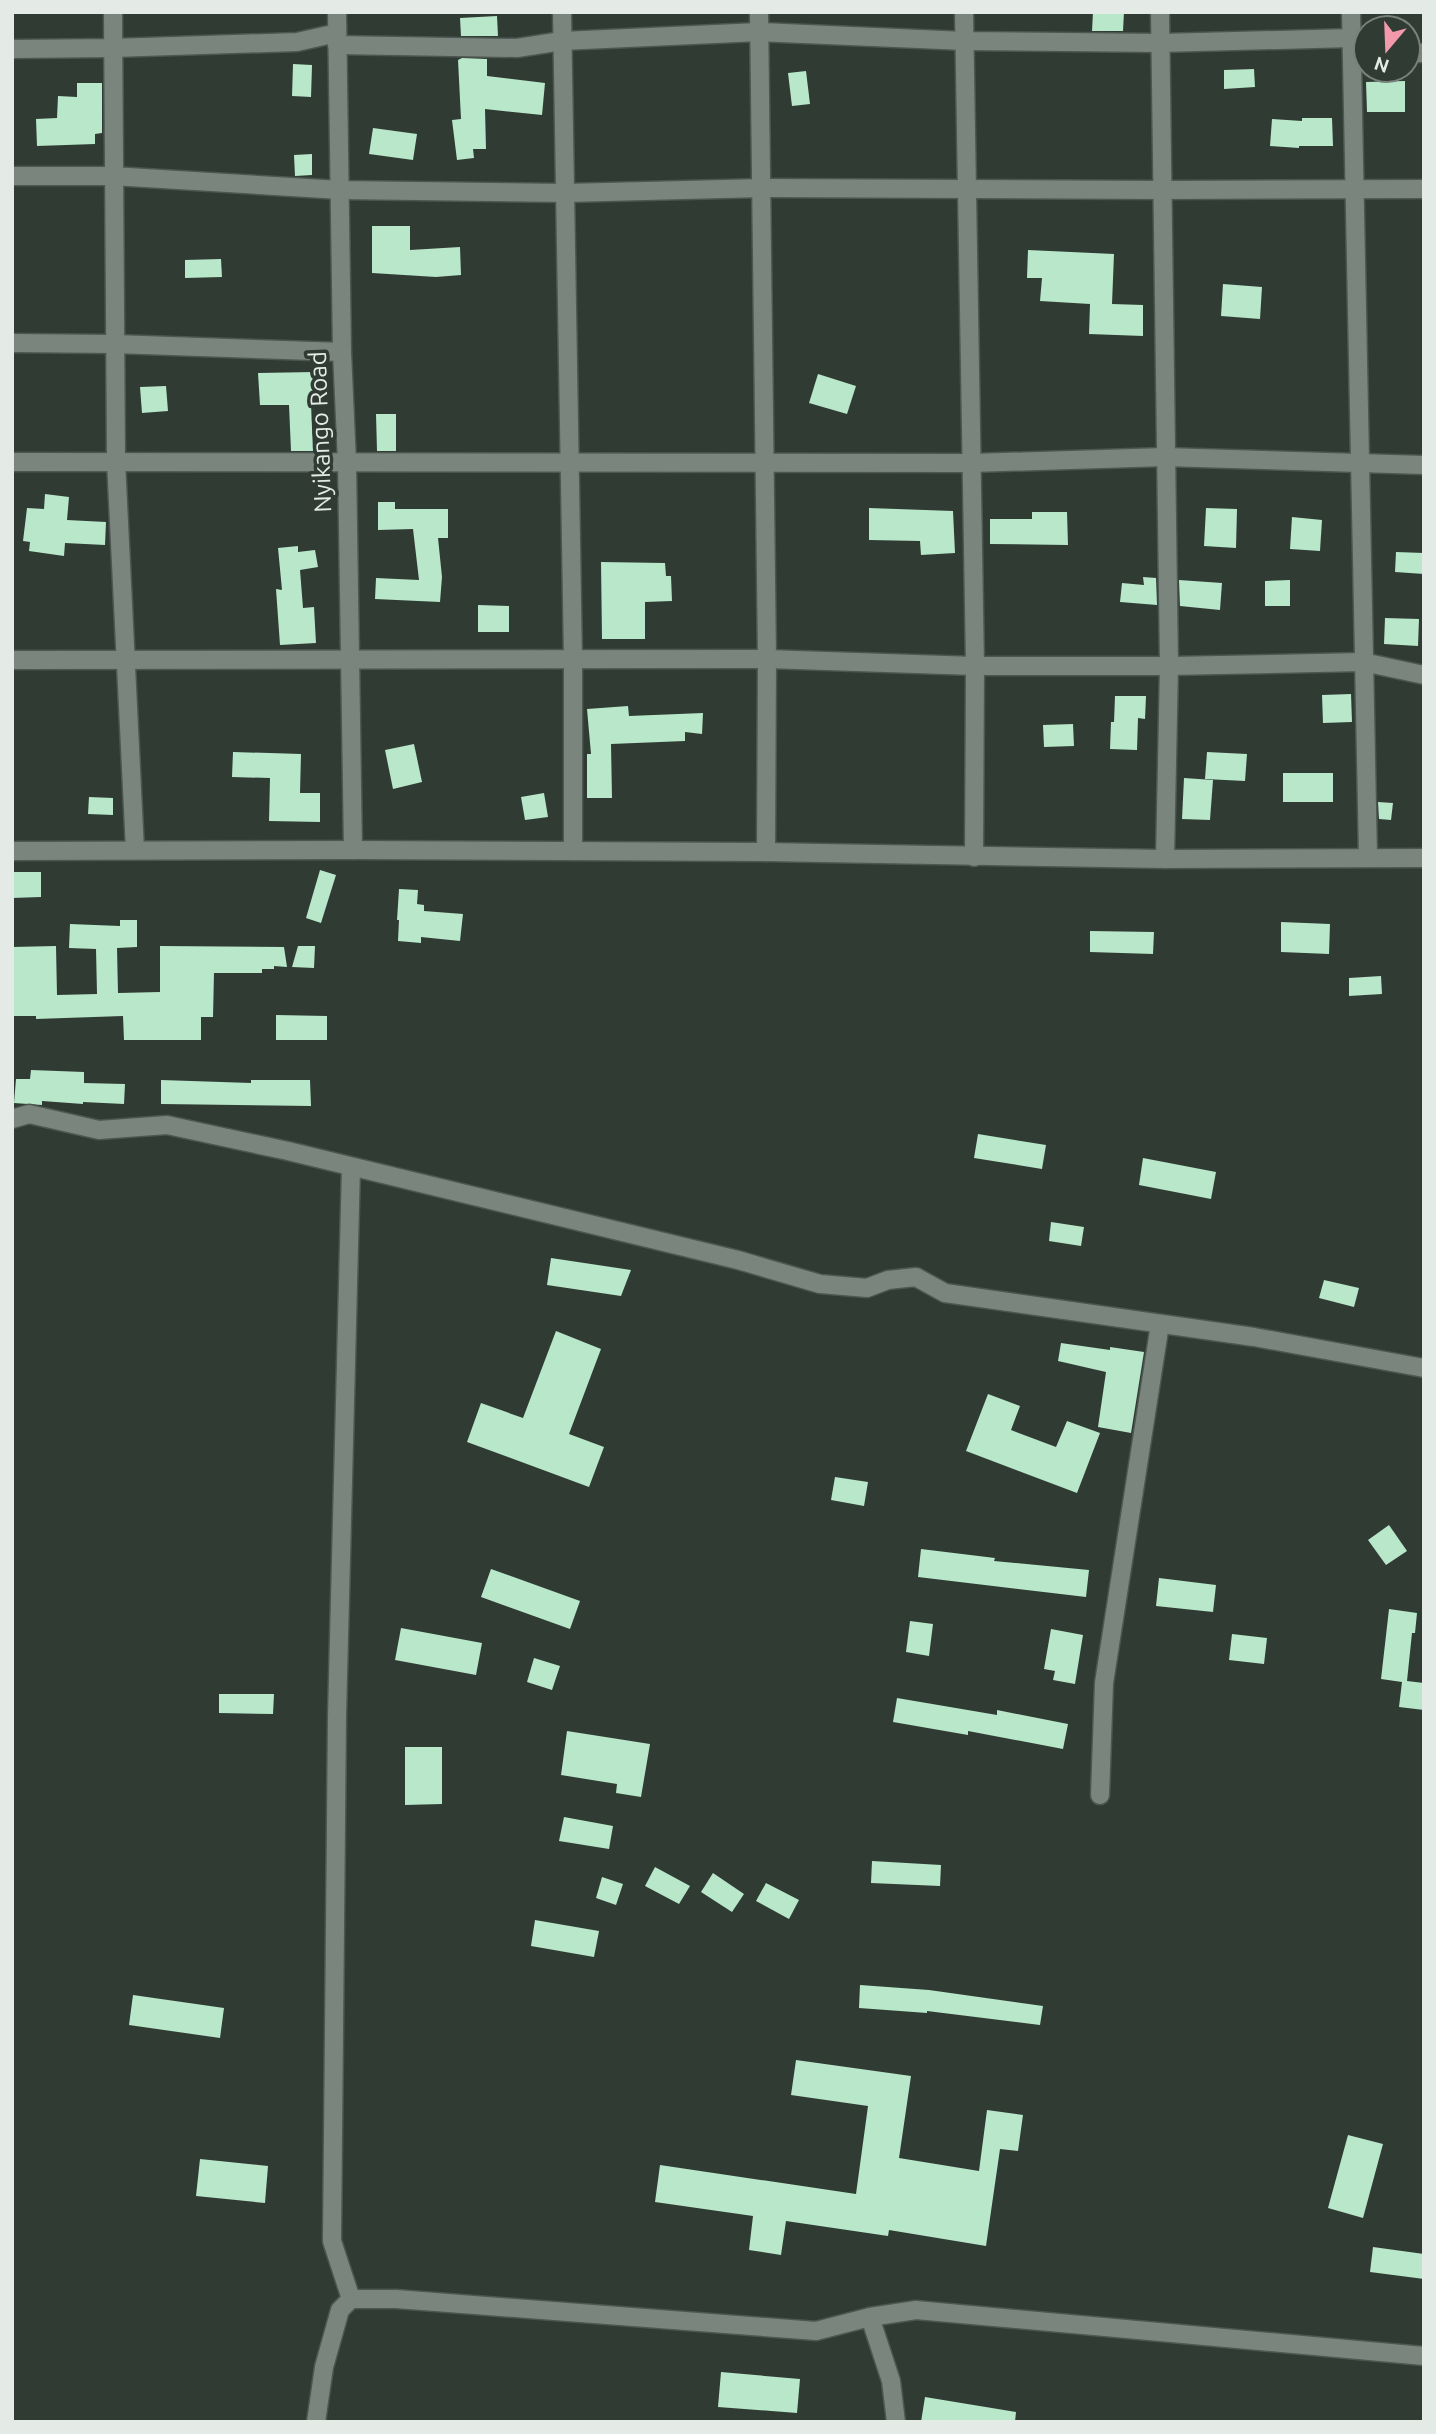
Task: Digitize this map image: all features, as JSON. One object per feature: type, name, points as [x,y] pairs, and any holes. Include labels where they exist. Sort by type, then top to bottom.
[{"type":"street","points":[[113,12],[116,461],[135,850]]},
{"type":"street","name":"Nyikango Road","points":[[337,12],[353,850]]},
{"type":"street","points":[[562,12],[573,659],[573,851]]},
{"type":"street","points":[[759,12],[767,659],[766,852]]},
{"type":"street","points":[[964,12],[975,666],[974,857]]},
{"type":"street","points":[[1160,12],[1169,667],[1165,859]]},
{"type":"street","points":[[12,49],[113,48],[337,39],[517,48],[562,41],[760,32],[965,41],[1352,47]]},
{"type":"street","points":[[1356,84],[1355,190],[1368,858]]},
{"type":"street","points":[[12,176],[113,176],[340,190],[566,193],[763,188],[1424,189]]},
{"type":"street","points":[[12,343],[342,352]]},
{"type":"street","points":[[12,462],[971,463],[1165,457],[1424,465]]},
{"type":"street","points":[[12,660],[767,659],[975,666],[1169,667],[1363,662],[1424,675]]},
{"type":"street","points":[[12,851],[573,851],[1165,859],[1424,858]]},
{"type":"street","points":[[12,1119],[29,1114],[99,1130],[167,1125],[288,1151],[738,1260],[820,1284],[867,1288],[888,1280],[916,1277],[945,1293],[1254,1337],[1424,1368]]},
{"type":"street","points":[[351,1167],[337,1716],[332,2227],[332,2241],[351,2299]]},
{"type":"street","points":[[1100,1795],[1104,1683],[1160,1324]]},
{"type":"street","points":[[316,2422],[324,2367],[340,2310],[351,2299],[396,2299],[816,2331],[870,2317],[916,2310],[1424,2356]]},
{"type":"street","points":[[870,2317],[891,2381],[896,2422]]},
{"type":"building","points":[[1093,12],[1124,12],[1123,31],[1092,31]]},
{"type":"building","points":[[497,16],[498,36],[461,36],[460,18]]},
{"type":"building","points":[[487,59],[487,76],[545,83],[542,115],[485,109],[486,149],[473,149],[474,158],[457,160],[452,120],[461,119],[458,60]]},
{"type":"building","points":[[293,64],[312,65],[311,97],[292,96]]},
{"type":"building","points":[[1254,69],[1255,87],[1224,89],[1224,70]]},
{"type":"building","points":[[806,71],[810,104],[792,106],[788,73]]},
{"type":"building","points":[[77,83],[102,83],[102,133],[95,134],[95,144],[37,146],[36,119],[57,118],[58,96],[77,97]]},
{"type":"building","points":[[1366,84],[1405,84],[1405,112],[1367,112]]},
{"type":"building","points":[[1302,118],[1332,118],[1333,146],[1270,146],[1272,119],[1302,121]]},
{"type":"building","points":[[373,128],[417,134],[413,160],[369,154]]},
{"type":"building","points":[[312,154],[312,175],[295,176],[294,155]]},
{"type":"building","points":[[372,226],[410,226],[410,250],[460,247],[461,275],[436,277],[372,273]]},
{"type":"building","points":[[1028,250],[1114,254],[1112,304],[1143,305],[1143,336],[1089,334],[1090,304],[1040,301],[1042,278],[1027,278]]},
{"type":"building","points":[[221,259],[222,277],[185,278],[185,260]]},
{"type":"building","points":[[1223,284],[1262,287],[1260,319],[1221,316]]},
{"type":"building","points":[[314,372],[315,404],[311,404],[313,451],[291,451],[289,405],[260,405],[258,373]]},
{"type":"building","points":[[818,374],[856,386],[847,414],[809,403]]},
{"type":"building","points":[[166,386],[168,411],[142,413],[140,387]]},
{"type":"building","points":[[376,414],[396,414],[396,451],[377,451]]},
{"type":"building","points":[[45,494],[69,497],[67,520],[106,522],[105,545],[65,543],[64,556],[29,551],[30,542],[23,541],[27,508],[44,509]]},
{"type":"building","points":[[378,502],[395,502],[395,509],[448,509],[448,538],[438,538],[442,577],[440,602],[375,599],[376,578],[419,580],[413,529],[378,530]]},
{"type":"building","points":[[869,508],[953,511],[955,553],[921,555],[920,541],[869,540]]},
{"type":"building","points":[[1206,508],[1237,509],[1236,548],[1204,546]]},
{"type":"building","points":[[1032,512],[1067,512],[1068,545],[990,544],[990,519],[1032,519]]},
{"type":"building","points":[[1292,517],[1322,520],[1320,551],[1290,549]]},
{"type":"building","points":[[298,546],[298,552],[315,550],[318,567],[300,570],[303,608],[314,607],[316,643],[280,645],[276,589],[282,590],[278,548]]},
{"type":"building","points":[[1396,552],[1424,553],[1424,574],[1395,572]]},
{"type":"building","points":[[601,562],[665,563],[666,576],[671,576],[672,601],[645,602],[645,639],[602,639]]},
{"type":"building","points":[[1143,577],[1156,578],[1157,605],[1120,602],[1122,583],[1144,585]]},
{"type":"building","points":[[1179,580],[1222,583],[1220,610],[1180,606]]},
{"type":"building","points":[[1290,580],[1290,606],[1265,606],[1265,581]]},
{"type":"building","points":[[478,605],[509,606],[509,632],[478,632]]},
{"type":"building","points":[[1385,618],[1419,619],[1418,646],[1384,644]]},
{"type":"building","points":[[1351,694],[1352,722],[1323,723],[1322,695]]},
{"type":"building","points":[[1115,696],[1146,696],[1145,719],[1138,718],[1137,750],[1110,749]]},
{"type":"building","points":[[628,706],[629,716],[703,713],[702,734],[685,732],[685,741],[611,744],[612,798],[587,798],[587,754],[591,754],[587,709]]},
{"type":"building","points":[[1073,724],[1074,746],[1044,747],[1043,725]]},
{"type":"building","points":[[414,744],[422,782],[393,789],[385,750]]},
{"type":"building","points":[[233,752],[301,754],[300,793],[320,793],[320,822],[269,821],[270,778],[232,777]]},
{"type":"building","points":[[1207,752],[1247,754],[1245,781],[1205,779]]},
{"type":"building","points":[[1283,773],[1333,773],[1333,802],[1283,802]]},
{"type":"building","points":[[1184,778],[1213,780],[1210,820],[1182,819]]},
{"type":"building","points":[[544,793],[548,817],[525,820],[521,797]]},
{"type":"building","points":[[89,797],[113,798],[113,815],[88,814]]},
{"type":"building","points":[[1378,802],[1393,803],[1391,820],[1379,819]]},
{"type":"building","points":[[320,870],[336,875],[321,923],[306,918]]},
{"type":"building","points":[[12,872],[41,872],[41,897],[12,898]]},
{"type":"building","points":[[399,889],[418,890],[417,904],[424,905],[424,911],[463,914],[460,941],[421,937],[421,943],[398,941]]},
{"type":"building","points":[[120,920],[137,920],[137,947],[117,948],[118,993],[160,992],[160,946],[284,947],[287,967],[274,966],[274,969],[262,969],[262,973],[214,973],[213,1017],[201,1017],[201,1040],[124,1040],[123,1016],[36,1019],[36,1016],[13,1016],[12,947],[56,946],[57,995],[97,994],[96,949],[69,948],[70,924],[120,926]]},
{"type":"building","points":[[1281,922],[1330,924],[1329,954],[1281,952]]},
{"type":"building","points":[[1090,931],[1154,932],[1153,954],[1090,952]]},
{"type":"building","points":[[298,946],[315,946],[314,968],[292,967]]},
{"type":"building","points":[[1381,976],[1382,994],[1349,996],[1349,978]]},
{"type":"building","points":[[276,1015],[327,1016],[327,1040],[276,1040]]},
{"type":"building","points":[[31,1070],[84,1072],[84,1083],[125,1084],[124,1104],[42,1101],[42,1105],[14,1103],[16,1079],[30,1079]]},
{"type":"building","points":[[161,1080],[251,1083],[251,1080],[310,1080],[311,1106],[161,1104]]},
{"type":"building","points":[[978,1134],[1046,1145],[1042,1169],[974,1158]]},
{"type":"building","points":[[1143,1158],[1216,1172],[1211,1199],[1139,1185]]},
{"type":"building","points":[[1051,1222],[1084,1227],[1081,1246],[1049,1241]]},
{"type":"building","points":[[551,1258],[631,1270],[621,1296],[547,1285]]},
{"type":"building","points":[[1324,1280],[1359,1288],[1354,1307],[1319,1298]]},
{"type":"building","points":[[556,1331],[601,1349],[569,1434],[604,1447],[589,1487],[467,1442],[481,1403],[523,1418]]},
{"type":"building","points":[[1061,1343],[1144,1352],[1131,1433],[1098,1427],[1106,1372],[1058,1361]]},
{"type":"building","points":[[988,1394],[1020,1406],[1011,1430],[1056,1447],[1067,1421],[1100,1433],[1077,1493],[966,1451]]},
{"type":"building","points":[[835,1477],[868,1482],[864,1506],[831,1500]]},
{"type":"building","points":[[1389,1525],[1407,1551],[1386,1565],[1368,1540]]},
{"type":"building","points":[[921,1549],[995,1558],[994,1561],[1089,1570],[1086,1597],[918,1577]]},
{"type":"building","points":[[491,1569],[580,1601],[570,1629],[481,1597]]},
{"type":"building","points":[[1159,1578],[1216,1585],[1213,1612],[1156,1606]]},
{"type":"building","points":[[1389,1609],[1417,1613],[1407,1681],[1424,1683],[1424,1710],[1399,1707],[1402,1682],[1381,1679]]},
{"type":"building","points":[[910,1621],[933,1624],[929,1656],[906,1652]]},
{"type":"building","points":[[401,1628],[482,1643],[476,1675],[395,1660]]},
{"type":"building","points":[[1051,1629],[1083,1635],[1075,1684],[1053,1680],[1055,1671],[1044,1669]]},
{"type":"building","points":[[1232,1634],[1267,1638],[1264,1664],[1229,1660]]},
{"type":"building","points":[[534,1658],[560,1666],[552,1690],[527,1682]]},
{"type":"building","points":[[219,1694],[274,1694],[273,1714],[219,1713]]},
{"type":"building","points":[[897,1698],[997,1715],[997,1710],[1068,1724],[1063,1749],[968,1731],[968,1735],[893,1722]]},
{"type":"building","points":[[567,1731],[650,1744],[641,1797],[616,1793],[617,1784],[561,1775]]},
{"type":"building","points":[[405,1747],[442,1747],[442,1804],[405,1805]]},
{"type":"building","points":[[564,1817],[613,1826],[609,1849],[559,1841]]},
{"type":"building","points":[[872,1861],[941,1865],[940,1886],[871,1883]]},
{"type":"building","points":[[655,1867],[690,1886],[679,1904],[645,1886]]},
{"type":"building","points":[[713,1873],[744,1894],[732,1912],[701,1892]]},
{"type":"building","points":[[602,1877],[623,1884],[616,1905],[596,1898]]},
{"type":"building","points":[[766,1883],[799,1900],[789,1919],[756,1901]]},
{"type":"building","points":[[535,1920],[599,1931],[594,1957],[531,1946]]},
{"type":"building","points":[[860,1985],[929,1990],[1043,2006],[1040,2025],[927,2011],[859,2008]]},
{"type":"building","points":[[133,1995],[224,2008],[220,2038],[129,2025]]},
{"type":"building","points":[[796,2060],[911,2076],[899,2158],[979,2171],[987,2110],[1023,2115],[1018,2151],[1000,2149],[986,2246],[889,2230],[888,2236],[786,2221],[781,2255],[749,2250],[753,2216],[655,2202],[660,2165],[856,2194],[868,2106],[791,2095]]},
{"type":"building","points":[[1348,2135],[1383,2144],[1363,2218],[1328,2208]]},
{"type":"building","points":[[200,2159],[268,2166],[265,2203],[196,2196]]},
{"type":"building","points":[[1373,2247],[1424,2254],[1424,2279],[1370,2272]]},
{"type":"building","points":[[721,2372],[800,2379],[797,2413],[718,2407]]},
{"type":"building","points":[[925,2397],[1016,2412],[1015,2422],[921,2422]]}]
